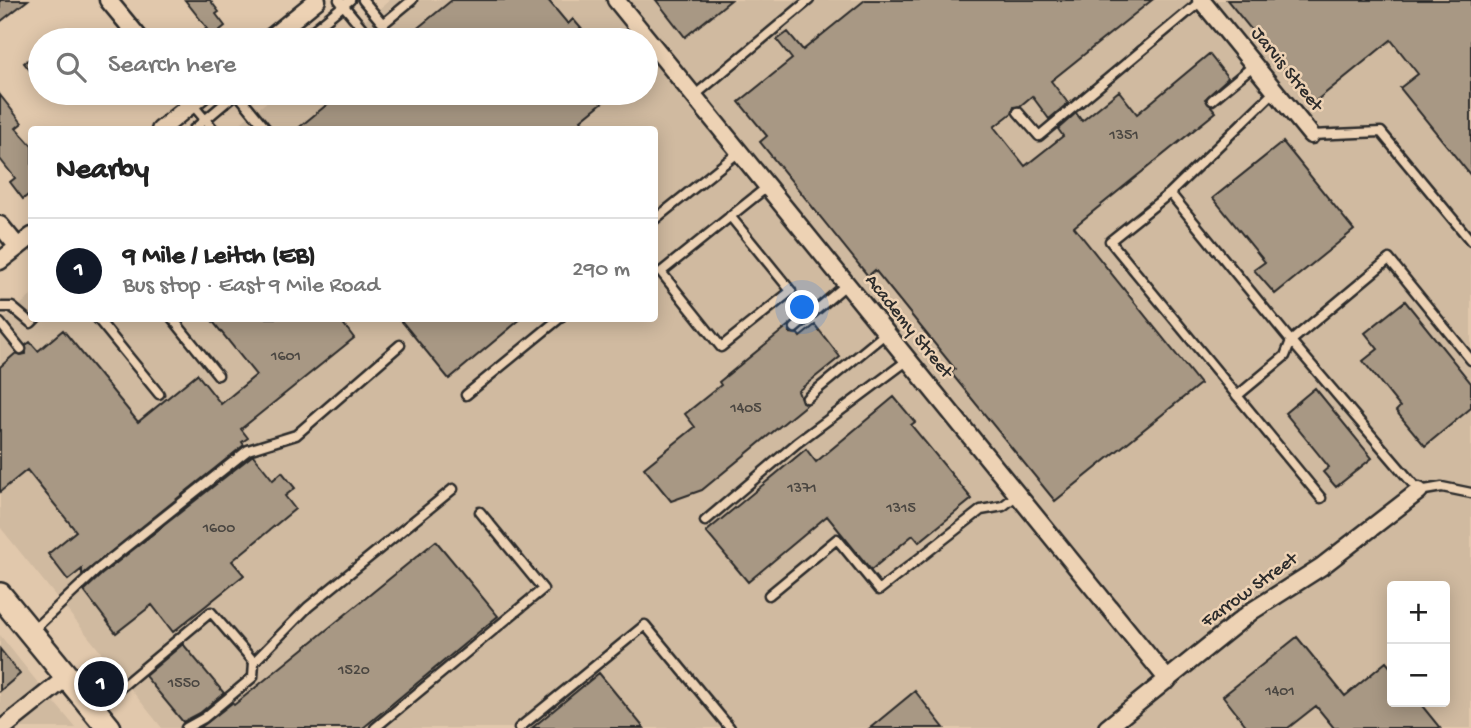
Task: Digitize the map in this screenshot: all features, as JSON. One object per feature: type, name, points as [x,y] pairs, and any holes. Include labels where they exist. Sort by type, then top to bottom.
[{"type":"main road","points":[[0,595],[101,719]]},
{"type":"street","points":[[108,0],[131,28]]},
{"type":"street","points":[[283,28],[317,0]]},
{"type":"street","name":"Academy Street","points":[[616,0],[639,28]]},
{"type":"street","name":"Jarvis Street","points":[[1201,0],[1311,135]]},
{"type":"street","name":"Academy Street","points":[[658,52],[1168,680]]},
{"type":"street","points":[[164,126],[182,105]]},
{"type":"street","points":[[0,225],[18,247]]},
{"type":"street","points":[[0,261],[28,239]]},
{"type":"street","name":"Farrow Street","points":[[1107,728],[1252,611],[1321,567],[1419,491]]},
{"type":"street","points":[[4,728],[67,677]]},
{"type":"lane","points":[[363,0],[383,24],[412,0]]},
{"type":"lane","points":[[694,96],[809,0]]},
{"type":"lane","points":[[1018,112],[1039,136],[1201,0]]},
{"type":"lane","points":[[315,28],[344,2],[363,28]]},
{"type":"lane","points":[[1212,100],[1254,65]]},
{"type":"lane","points":[[1275,91],[1170,193],[1110,241],[1321,498]]},
{"type":"lane","points":[[194,105],[211,126]]},
{"type":"lane","points":[[198,126],[223,105]]},
{"type":"lane","points":[[247,105],[264,126]]},
{"type":"lane","points":[[1311,135],[1381,132],[1471,242]]},
{"type":"lane","points":[[658,217],[739,152]]},
{"type":"lane","points":[[730,216],[791,291],[721,347],[661,272],[730,216],[767,187]]},
{"type":"lane","points":[[1170,193],[1419,491],[1442,487],[1471,493]]},
{"type":"lane","points":[[1237,396],[1285,356],[1291,341],[1389,259],[1471,360]]},
{"type":"lane","points":[[795,328],[847,285]]},
{"type":"lane","points":[[0,307],[12,307],[28,320]]},
{"type":"lane","points":[[100,322],[159,394]]},
{"type":"lane","points":[[175,322],[218,375]]},
{"type":"lane","points":[[466,395],[555,322]]},
{"type":"lane","points":[[0,323],[21,349]]},
{"type":"lane","points":[[807,398],[886,333]]},
{"type":"lane","points":[[30,632],[97,570],[248,450],[296,435],[400,345]]},
{"type":"lane","points":[[705,521],[797,443],[908,360]]},
{"type":"lane","points":[[186,728],[204,718],[253,677],[254,662],[308,607],[453,489]]},
{"type":"lane","points":[[769,595],[837,539],[879,590],[981,510],[1003,506],[1017,495]]},
{"type":"lane","points":[[375,728],[543,589],[480,512]]},
{"type":"lane","points":[[101,719],[211,612],[254,662]]},
{"type":"lane","points":[[519,728],[645,625],[730,728]]},
{"type":"shaded area","points":[[390,0],[1471,0],[1471,728],[162,728],[0,527],[0,322],[28,299],[28,322],[658,322],[658,126],[237,126],[263,105],[658,105],[658,28],[356,28]]},
{"type":"shaded area","points":[[0,635],[34,678],[76,728],[0,728]]},
{"type":"building","points":[[0,0],[28,0],[0,22]]},
{"type":"building","points":[[185,0],[210,0],[225,26],[207,28]]},
{"type":"building","points":[[452,0],[548,0],[568,24],[573,19],[581,28],[418,28]]},
{"type":"building","points":[[656,0],[731,0],[685,37]]},
{"type":"building","points":[[865,0],[1152,0],[1051,81],[1068,103],[1049,119],[1032,96],[1020,106],[1014,107],[1012,113],[994,127],[1025,166],[1063,136],[1058,129],[1076,113],[1082,121],[1119,91],[1137,114],[1209,54],[1228,78],[1205,99],[1216,112],[1074,227],[1200,384],[1055,501],[951,373],[955,369],[875,270],[868,276],[760,142],[767,136],[739,102],[792,59],[777,40],[788,32],[803,50]]},
{"type":"building","points":[[1227,0],[1471,0],[1471,176],[1400,88],[1418,74],[1391,40],[1312,104]]},
{"type":"building","points":[[0,95],[22,123],[16,128],[28,142],[28,195],[23,199],[10,182],[15,178],[0,159]]},
{"type":"building","points":[[326,105],[599,105],[581,120],[586,126],[301,126]]},
{"type":"building","points":[[1283,142],[1354,230],[1275,294],[1254,270],[1265,262],[1213,198]]},
{"type":"building","points":[[1405,301],[1471,383],[1471,408],[1425,446],[1396,411],[1400,407],[1363,361],[1378,349],[1365,333]]},
{"type":"building","points":[[213,322],[342,322],[354,338],[241,429],[248,438],[242,442],[244,445],[82,575],[82,569],[68,580],[48,554],[76,531],[27,470],[0,492],[0,367],[16,353],[26,354],[26,345],[30,342],[38,351],[63,330],[138,422],[197,374],[221,404],[256,375]]},
{"type":"building","points":[[402,322],[517,322],[449,379]]},
{"type":"building","points":[[789,325],[790,333],[800,337],[815,325],[840,357],[798,391],[802,402],[807,404],[702,490],[671,501],[644,468],[695,427],[685,414],[721,385],[719,382]]},
{"type":"building","points":[[1315,388],[1372,458],[1336,487],[1323,472],[1329,467],[1285,413]]},
{"type":"building","points":[[894,397],[915,422],[911,425],[972,499],[919,542],[913,535],[871,570],[827,516],[748,582],[706,532],[806,449],[816,462]]},
{"type":"building","points":[[253,455],[273,480],[282,472],[295,488],[285,496],[295,509],[232,561],[244,575],[173,632],[152,605],[116,633],[84,591]]},
{"type":"building","points":[[436,541],[498,616],[363,728],[200,728],[232,703],[234,705]]},
{"type":"building","points":[[1297,637],[1345,696],[1386,662],[1387,707],[1423,707],[1440,728],[1334,728],[1316,706],[1288,728],[1248,728],[1223,696]]},
{"type":"building","points":[[183,644],[224,693],[200,713],[183,722],[145,676]]},
{"type":"building","points":[[0,649],[20,674],[0,691]]},
{"type":"building","points":[[599,673],[644,728],[532,728]]},
{"type":"building","points":[[915,691],[944,728],[870,728]]},
{"type":"place","name":"9 Mile / Leitch (EB)","points":[[101,684]]}]
